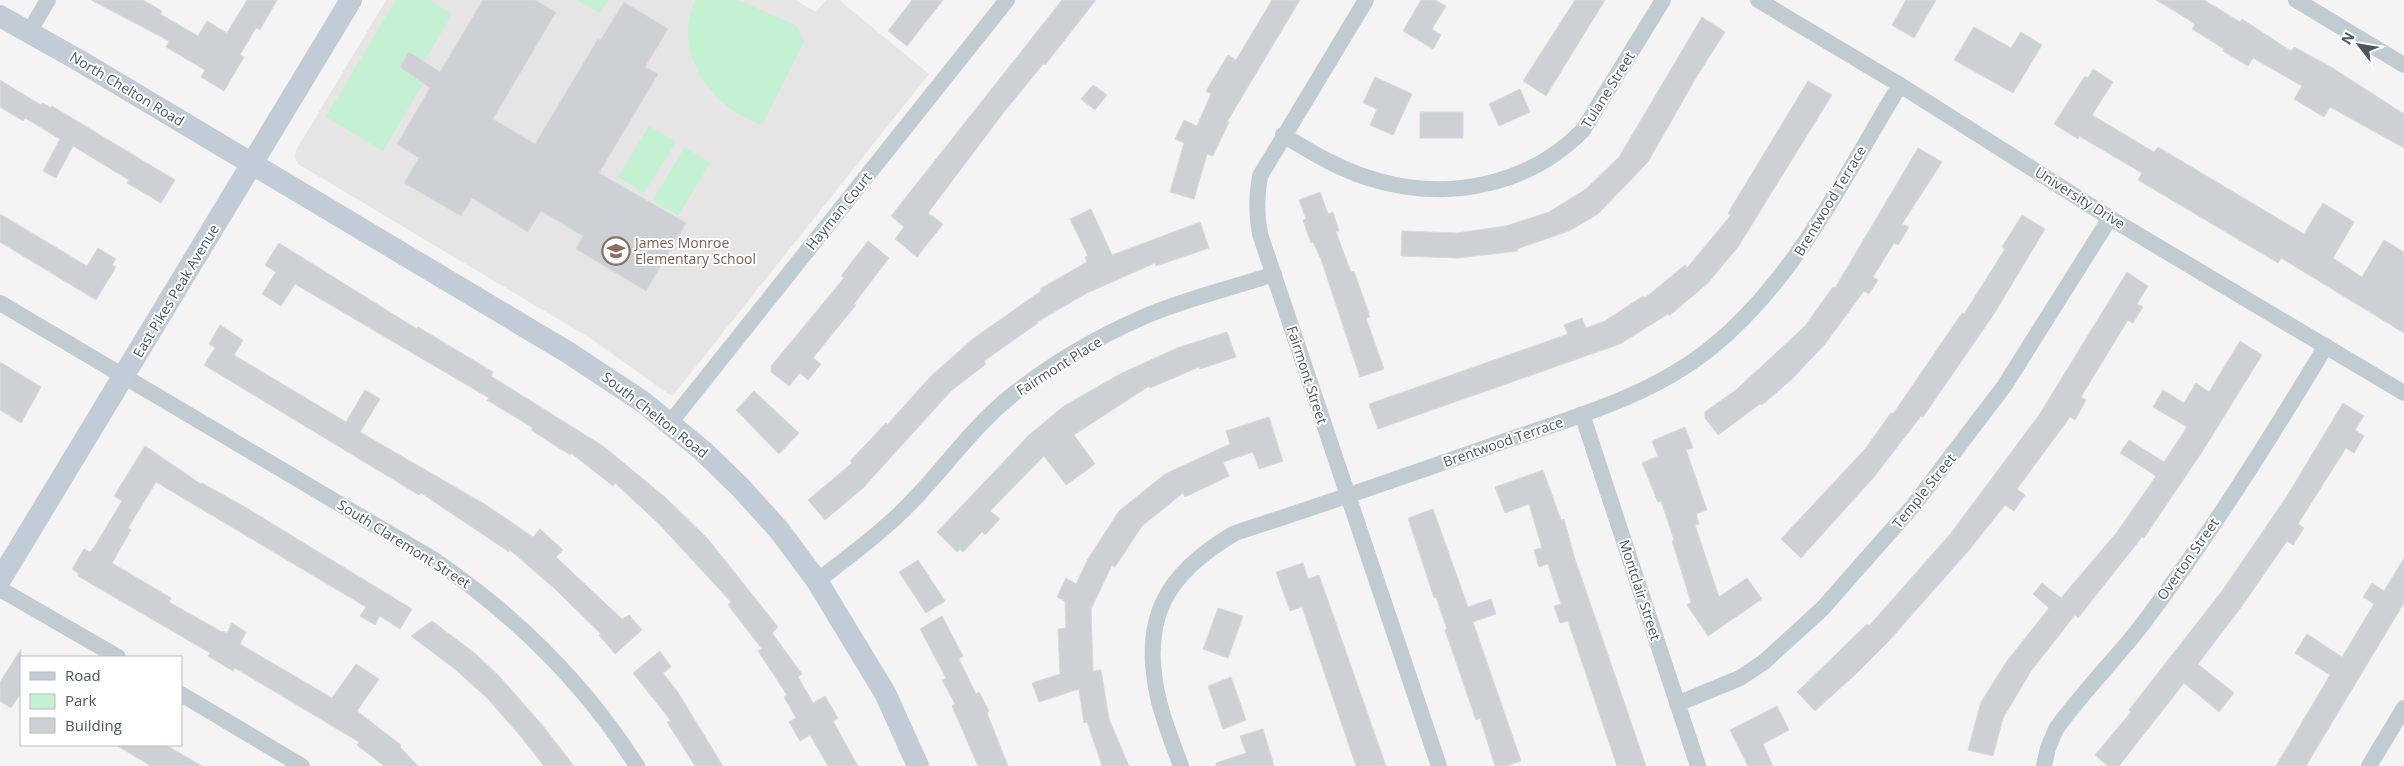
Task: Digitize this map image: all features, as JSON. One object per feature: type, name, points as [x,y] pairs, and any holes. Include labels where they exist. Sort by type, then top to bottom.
[{"type":"main road","name":"East Pikes Peak Avenue","points":[[0,580],[351,0]]},
{"type":"main road","name":"North Chelton Road","points":[[0,16],[252,166]]},
{"type":"main road","name":"South Chelton Road","points":[[252,166],[599,372],[670,423],[703,451],[741,488],[798,553],[885,693],[918,766]]},
{"type":"street","points":[[29,32],[48,0]]},
{"type":"street","name":"Hayman Court","points":[[670,423],[1007,0]]},
{"type":"street","name":"Fairmont Street","points":[[1366,0],[1260,176],[1256,194],[1256,214],[1260,234],[1439,766]]},
{"type":"street","name":"Tulane Street","points":[[1283,135],[1322,160],[1378,181],[1408,187],[1438,189],[1496,182],[1544,163],[1566,148],[1583,130],[1663,0]]},
{"type":"street","name":"University Drive","points":[[1758,0],[1900,85],[2110,218],[2404,393]]},
{"type":"street","points":[[2296,0],[2404,65]]},
{"type":"street","name":"Brentwood Terrace","points":[[1181,766],[1158,698],[1152,644],[1163,599],[1192,562],[1235,534],[1582,414],[1646,390],[1683,369],[1739,323],[1770,290],[1794,260],[1900,85]]},
{"type":"street","name":"Temple Street","points":[[1677,704],[1740,678],[1764,662],[1822,609],[1913,506],[1999,393],[2110,218]]},
{"type":"street","name":"Fairmont Place","points":[[817,581],[918,496],[983,421],[1011,396],[1043,372],[1075,352],[1148,315],[1274,274]]},
{"type":"street","name":"South Claremont Street","points":[[0,303],[436,561],[469,584],[538,643],[571,678],[602,715],[637,766]]},
{"type":"street","name":"Overton Street","points":[[2044,766],[2048,748],[2056,729],[2145,621],[2198,547],[2326,346]]},
{"type":"street","name":"Montclair Street","points":[[1582,414],[1698,766]]},
{"type":"street","points":[[0,589],[116,656]]},
{"type":"street","points":[[182,695],[302,766]]},
{"type":"street","points":[[2369,766],[2404,708]]},
{"type":"shaded area","name":"James Monroe Elementary School","points":[[386,0],[795,0],[816,12],[826,0],[839,0],[929,74],[674,394],[670,395],[590,338],[298,164],[295,158],[296,150]]},
{"type":"green space","points":[[396,0],[429,0],[452,14],[422,65],[431,70],[383,151],[326,117]]},
{"type":"green space","points":[[577,0],[608,0],[600,13]]},
{"type":"green space","points":[[695,0],[738,0],[797,26],[804,42],[762,125],[747,119],[721,101],[701,77],[694,62],[688,30],[689,18]]},
{"type":"green space","points":[[649,126],[676,142],[644,193],[618,177]]},
{"type":"green space","points":[[685,147],[710,163],[678,216],[653,200]]},
{"type":"building","points":[[91,0],[143,0],[162,11],[160,14],[198,36],[207,21],[227,33],[247,0],[277,0],[260,30],[256,28],[240,55],[244,57],[224,91],[201,77],[205,70],[166,47],[169,41]]},
{"type":"building","name":"James Monroe Elementary School","points":[[483,0],[535,0],[556,12],[493,119],[535,144],[598,39],[600,41],[624,2],[668,29],[645,67],[658,74],[599,173],[686,223],[646,291],[576,249],[583,236],[541,211],[528,232],[472,198],[461,216],[404,183],[419,158],[397,144],[430,88],[400,67],[409,52],[440,72]]},
{"type":"building","points":[[912,0],[943,0],[907,46],[888,31]]},
{"type":"building","points":[[1062,0],[1096,0],[1045,65],[1044,63],[1004,112],[928,213],[943,224],[917,257],[895,239],[904,227],[891,216]]},
{"type":"building","points":[[1272,0],[1300,0],[1227,122],[1229,122],[1213,156],[1207,154],[1194,199],[1170,192],[1184,143],[1175,139],[1184,120],[1197,126],[1211,94],[1206,91],[1228,55],[1236,60]]},
{"type":"building","points":[[1421,0],[1435,0],[1446,6],[1432,29],[1441,35],[1433,49],[1403,31]]},
{"type":"building","points":[[1575,0],[1605,0],[1546,96],[1523,81]]},
{"type":"building","points":[[1906,0],[1936,0],[1914,38],[1892,25]]},
{"type":"building","points":[[2156,0],[2204,0],[2240,22],[2242,19],[2291,51],[2294,47],[2331,67],[2404,114],[2404,148],[2330,107],[2324,117],[2294,99],[2302,86],[2253,58],[2248,66],[2192,29],[2195,25],[2189,20]]},
{"type":"building","points":[[1702,17],[1725,32],[1697,76],[1648,162],[1598,214],[1569,231],[1517,249],[1518,251],[1458,258],[1401,256],[1402,231],[1457,233],[1506,226],[1549,212],[1586,189],[1619,157]]},
{"type":"building","points":[[1974,27],[2011,48],[2021,32],[2042,45],[2013,93],[1954,60]]},
{"type":"building","points":[[2093,69],[2113,82],[2092,115],[2154,152],[2158,147],[2304,234],[2323,203],[2354,222],[2333,258],[2362,277],[2384,240],[2404,252],[2404,333],[2281,258],[2278,263],[2138,180],[2142,173],[2079,136],[2078,139],[2054,124],[2085,76],[2088,78]]},
{"type":"building","points":[[1375,77],[1412,94],[1393,135],[1370,125],[1377,109],[1363,103]]},
{"type":"building","points":[[0,80],[41,105],[43,103],[51,108],[52,106],[175,180],[161,203],[127,183],[129,180],[73,146],[56,178],[43,171],[60,139],[25,118],[23,121],[0,107]]},
{"type":"building","points":[[1808,81],[1832,95],[1738,247],[1708,283],[1669,316],[1668,314],[1620,344],[1378,429],[1369,404],[1568,334],[1564,325],[1582,318],[1586,328],[1605,321],[1643,296],[1645,298],[1685,265],[1687,268],[1731,215],[1728,213]]},
{"type":"building","points":[[1093,85],[1107,95],[1095,110],[1081,99]]},
{"type":"building","points":[[1520,89],[1530,112],[1499,126],[1489,104]]},
{"type":"building","points":[[1420,112],[1463,112],[1463,138],[1420,138]]},
{"type":"building","points":[[1918,148],[1942,162],[1902,224],[1909,227],[1898,245],[1894,243],[1873,277],[1878,280],[1869,294],[1864,291],[1825,344],[1792,379],[1762,405],[1760,404],[1718,435],[1705,418],[1705,412],[1737,389],[1805,326],[1833,287],[1835,288]]},
{"type":"building","points":[[1320,192],[1328,214],[1333,212],[1339,231],[1336,232],[1351,272],[1354,271],[1370,317],[1366,318],[1384,369],[1360,377],[1321,259],[1313,242],[1311,243],[1303,220],[1306,219],[1299,200]]},
{"type":"building","points":[[1091,209],[1112,255],[1200,222],[1209,248],[1156,266],[1155,263],[1087,293],[1037,322],[984,361],[986,364],[951,391],[863,488],[825,520],[808,500],[852,463],[850,461],[886,423],[887,425],[931,376],[974,338],[1041,291],[1040,289],[1087,262],[1085,257],[1088,256],[1070,219]]},
{"type":"building","points":[[0,214],[87,266],[98,248],[116,259],[112,265],[116,267],[96,300],[0,242]]},
{"type":"building","points":[[2022,215],[2045,229],[1994,314],[1923,417],[1921,416],[1874,477],[1801,558],[1781,539],[1865,449],[1891,413],[1893,414],[1962,313],[1964,314],[2005,249],[2002,247]]},
{"type":"building","points":[[868,241],[889,258],[854,304],[856,305],[813,358],[821,364],[808,380],[800,373],[789,386],[771,372],[771,366],[844,278],[841,276]]},
{"type":"building","points":[[279,243],[417,329],[418,327],[493,372],[491,376],[603,446],[666,498],[708,539],[778,627],[772,633],[802,674],[798,677],[813,703],[825,696],[838,718],[833,721],[858,766],[828,766],[810,735],[800,741],[789,722],[796,718],[784,697],[787,695],[758,651],[762,649],[728,605],[731,602],[660,525],[615,483],[613,486],[571,453],[570,455],[531,430],[533,428],[487,400],[489,398],[295,284],[281,306],[262,294],[276,272],[265,265]]},
{"type":"building","points":[[2127,272],[2148,286],[2137,304],[2143,307],[2133,323],[2128,320],[2081,397],[2086,400],[2075,420],[2070,417],[2017,489],[2025,495],[2014,511],[2005,505],[1970,549],[1887,643],[1815,711],[1797,692],[1867,624],[1869,626],[1951,533],[2039,415]]},
{"type":"building","points":[[220,325],[243,340],[234,355],[346,422],[365,390],[380,399],[360,432],[486,505],[533,537],[540,529],[563,550],[556,557],[622,619],[629,615],[642,630],[615,654],[599,635],[601,634],[555,589],[510,550],[509,552],[421,493],[419,495],[204,365],[215,348],[209,344]]},
{"type":"building","points":[[1227,332],[1236,357],[1200,369],[1199,367],[1150,388],[1149,386],[1074,435],[1095,464],[1066,485],[1044,456],[990,511],[1000,519],[985,535],[982,532],[963,552],[960,549],[957,552],[937,532],[1029,435],[1064,406],[1120,374],[1177,348]]},
{"type":"building","points":[[2240,341],[2262,355],[2202,452],[2144,538],[2142,537],[2078,618],[2075,615],[2031,671],[2003,718],[1993,756],[1968,750],[1981,702],[2007,661],[2049,608],[2033,594],[2042,583],[2061,598],[2117,532],[2156,476],[2120,453],[2129,440],[2164,462],[2187,427],[2153,407],[2163,390],[2184,403],[2196,383],[2209,392]]},
{"type":"building","points":[[0,362],[41,387],[21,423],[0,410]]},
{"type":"building","points":[[754,391],[799,433],[779,454],[736,410]]},
{"type":"building","points":[[2343,403],[2364,416],[2355,430],[2364,436],[2354,453],[2346,448],[2298,524],[2304,528],[2293,545],[2287,541],[2242,606],[2198,664],[2234,693],[2219,712],[2184,683],[2119,766],[2108,766],[2095,755],[2131,712],[2129,710],[2222,591],[2287,496]]},
{"type":"building","points":[[1269,417],[1283,461],[1259,469],[1253,452],[1223,462],[1229,476],[1185,497],[1183,493],[1142,526],[1115,567],[1112,565],[1091,609],[1093,671],[1101,670],[1109,719],[1129,766],[1102,766],[1087,722],[1084,723],[1079,689],[1039,702],[1032,683],[1060,674],[1058,629],[1066,628],[1065,601],[1057,597],[1066,578],[1076,584],[1088,559],[1119,511],[1165,474],[1230,444],[1226,431]]},
{"type":"building","points":[[1685,427],[1693,448],[1686,450],[1707,510],[1696,514],[1699,524],[1695,525],[1719,597],[1747,578],[1762,599],[1708,636],[1687,605],[1691,602],[1672,541],[1674,540],[1661,501],[1658,502],[1642,463],[1658,456],[1652,441]]},
{"type":"building","points":[[145,446],[201,484],[245,507],[412,609],[400,629],[380,616],[375,625],[360,616],[366,607],[156,482],[128,528],[131,530],[112,563],[171,598],[169,602],[222,632],[227,633],[232,623],[246,632],[240,644],[332,698],[356,664],[379,679],[357,711],[401,745],[400,747],[418,766],[384,766],[357,745],[359,742],[235,668],[233,671],[208,656],[210,653],[78,576],[78,573],[72,569],[84,549],[90,552],[96,544],[122,501],[114,496]]},
{"type":"building","points":[[1543,470],[1561,520],[1564,519],[1574,556],[1646,766],[1617,766],[1568,621],[1560,623],[1554,606],[1561,604],[1548,564],[1539,567],[1534,550],[1542,548],[1529,504],[1505,513],[1495,487]]},
{"type":"building","points":[[1433,509],[1468,607],[1491,599],[1496,614],[1473,622],[1521,761],[1506,766],[1495,766],[1480,718],[1476,720],[1445,630],[1447,629],[1436,597],[1434,598],[1408,518]]},
{"type":"building","points":[[2404,558],[2404,603],[2306,766],[2276,766],[2330,675],[2295,653],[2307,634],[2342,657],[2374,604],[2363,597],[2372,583],[2384,591]]},
{"type":"building","points":[[918,560],[945,601],[926,613],[899,572]]},
{"type":"building","points":[[1303,563],[1308,579],[1319,575],[1386,766],[1356,766],[1302,607],[1290,611],[1276,572]]},
{"type":"building","points":[[1218,608],[1243,616],[1228,658],[1203,649]]},
{"type":"building","points":[[942,616],[963,656],[959,659],[976,694],[979,692],[989,711],[987,713],[1008,766],[978,766],[952,706],[955,704],[942,680],[946,678],[920,629]]},
{"type":"building","points":[[432,621],[477,655],[501,678],[543,726],[574,766],[544,766],[488,699],[456,670],[411,636]]},
{"type":"building","points":[[21,649],[20,694],[11,708],[0,701],[0,682]]},
{"type":"building","points":[[660,651],[671,667],[663,673],[677,691],[723,766],[695,766],[667,722],[671,721],[633,673]]},
{"type":"building","points":[[1231,677],[1246,720],[1223,729],[1208,686]]},
{"type":"building","points":[[1777,706],[1789,730],[1763,744],[1773,766],[1748,766],[1730,730]]},
{"type":"building","points":[[1263,729],[1274,766],[1216,766],[1216,763],[1246,753],[1240,736]]},
{"type":"building","points":[[118,746],[168,746],[202,766],[151,766]]},
{"type":"place","name":"James Monroe Elementary School","points":[[616,251]]}]
